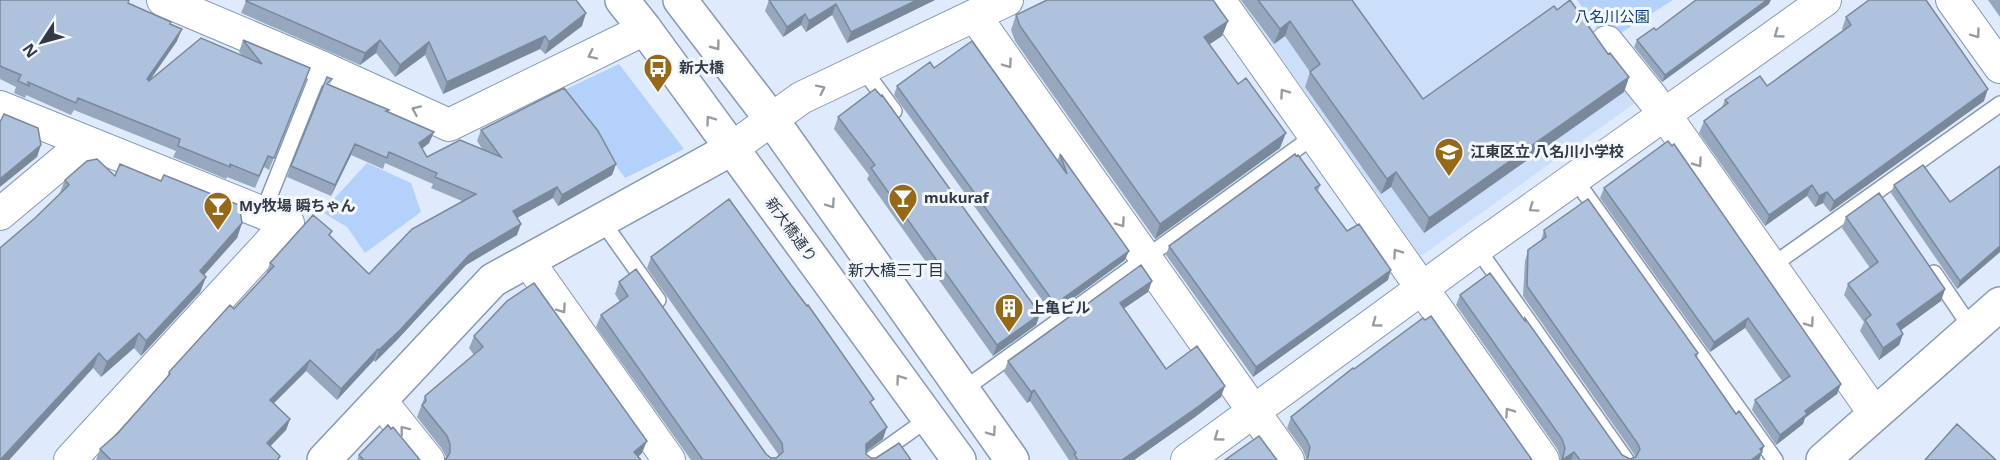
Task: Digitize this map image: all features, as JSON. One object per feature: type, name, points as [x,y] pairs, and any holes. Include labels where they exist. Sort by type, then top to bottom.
[{"type":"main road","name":"新大橋通り","points":[[622,0],[959,460]]},
{"type":"main road","points":[[683,1],[772,120],[1012,460]]},
{"type":"main road","points":[[324,460],[493,280],[731,149]]},
{"type":"main road","points":[[1823,460],[2000,304]]},
{"type":"street","points":[[163,0],[221,11],[321,67],[449,125],[645,29]]},
{"type":"street","points":[[731,149],[801,98],[1007,0]]},
{"type":"street","points":[[1219,0],[1543,460]]},
{"type":"street","points":[[1186,460],[1574,178],[1659,107],[1825,0]]},
{"type":"street","points":[[1952,0],[2000,67]]},
{"type":"street","points":[[975,16],[1288,460]]},
{"type":"street","points":[[1607,42],[1659,107],[1875,414]]},
{"type":"street","points":[[0,107],[288,223],[70,460]]},
{"type":"street","points":[[0,214],[86,142]]},
{"type":"street","points":[[528,261],[669,460]]},
{"type":"street","points":[[380,400],[428,460]]},
{"type":"lane","points":[[263,213],[321,67]]},
{"type":"lane","points":[[863,69],[904,126]]},
{"type":"lane","points":[[1770,267],[1881,196],[2000,104]]},
{"type":"lane","points":[[963,390],[1046,323],[1146,259],[1314,136]]},
{"type":"lane","points":[[1574,178],[1775,460]]},
{"type":"lane","points":[[602,221],[669,317]]},
{"type":"lane","points":[[1477,248],[1626,460]]},
{"type":"lane","points":[[1923,258],[1972,329]]},
{"type":"lane","points":[[870,460],[929,418]]},
{"type":"shaded area","name":"江東区立 八名川小学校","points":[[1240,0],[1572,0],[1642,98],[1421,256]]},
{"type":"green space","name":"八名川公園","points":[[1577,0],[1673,0],[1607,42]]},
{"type":"green space","points":[[619,64],[684,149],[625,178],[562,91]]},
{"type":"green space","points":[[367,163],[411,183],[421,212],[365,253],[347,227],[322,212]]},
{"type":"building","points":[[0,0],[129,0],[128,3],[171,22],[170,24],[182,29],[147,79],[149,81],[201,38],[262,64],[243,40],[310,68],[274,158],[268,156],[259,176],[178,146],[180,139],[78,98],[76,103],[28,82],[29,86],[18,81],[21,75],[0,66]]},
{"type":"building","points":[[247,0],[576,0],[586,13],[549,42],[545,36],[447,82],[429,42],[400,65],[380,40],[365,53]]},
{"type":"building","points":[[769,0],[917,0],[851,32],[836,4],[809,21],[805,14],[787,27]]},
{"type":"building","points":[[1047,0],[1213,0],[1228,21],[1204,37],[1238,84],[1246,78],[1286,133],[1160,224],[1020,26],[1016,15]]},
{"type":"building","name":"江東区立 八名川小学校","points":[[1258,0],[1352,0],[1423,99],[1554,6],[1557,10],[1570,0],[1608,54],[1610,53],[1629,77],[1429,218],[1396,172],[1387,179],[1310,72],[1320,64],[1290,21],[1280,29]]},
{"type":"building","points":[[1696,0],[1767,0],[1665,75],[1637,40],[1654,28],[1656,30]]},
{"type":"building","points":[[1869,0],[1926,0],[1988,89],[1834,201],[1827,192],[1819,196],[1812,185],[1769,215],[1704,121],[1728,103],[1725,100],[1760,76],[1767,86],[1851,25],[1846,17]]},
{"type":"building","points":[[972,41],[1067,174],[1060,154],[1129,251],[1055,304],[897,86],[930,62],[934,68]]},
{"type":"building","points":[[327,77],[332,79],[327,84],[434,132],[419,143],[427,157],[460,140],[501,157],[481,130],[564,88],[598,131],[616,164],[562,195],[557,187],[513,211],[521,224],[470,254],[401,329],[378,349],[341,389],[310,360],[270,400],[290,419],[267,443],[280,456],[277,460],[111,460],[100,449],[118,433],[230,305],[234,309],[274,266],[270,263],[313,215],[332,231],[329,235],[369,274],[412,229],[476,194],[435,177],[437,173],[389,152],[387,158],[355,144],[335,185],[291,166]]},
{"type":"building","points":[[875,89],[882,95],[1040,314],[997,345],[871,168],[875,165],[838,117]]},
{"type":"building","points":[[4,114],[38,128],[41,145],[0,179],[0,122]]},
{"type":"building","points":[[1668,141],[1672,146],[1674,144],[1841,384],[1805,411],[1807,414],[1780,435],[1755,400],[1790,376],[1748,318],[1714,342],[1604,188]]},
{"type":"building","points":[[1295,154],[1320,185],[1315,188],[1347,231],[1359,224],[1391,270],[1256,367],[1169,246]]},
{"type":"building","points":[[97,159],[115,176],[120,164],[161,181],[164,175],[239,205],[242,223],[200,271],[206,277],[146,341],[139,333],[107,362],[99,353],[0,460],[0,248],[69,185],[65,180],[87,161]]},
{"type":"building","points":[[1923,165],[1950,202],[2000,166],[2000,246],[1960,281],[1894,185]]},
{"type":"building","points":[[1879,193],[1945,289],[1897,324],[1903,334],[1883,348],[1865,320],[1871,315],[1848,284],[1878,262],[1846,217]]},
{"type":"building","points":[[729,199],[874,399],[870,402],[887,427],[866,444],[866,454],[871,458],[876,458],[899,443],[911,460],[703,460],[601,315],[628,296],[619,282],[636,269],[766,454],[771,458],[776,458],[783,452],[782,443],[651,257]]},
{"type":"building","points":[[1588,199],[1698,353],[1695,355],[1736,414],[1739,411],[1764,446],[1760,449],[1762,452],[1751,460],[1580,460],[1574,452],[1561,460],[1565,448],[1562,439],[1460,295],[1490,273],[1525,321],[1525,318],[1622,455],[1630,459],[1636,457],[1640,449],[1638,444],[1527,286],[1528,250],[1546,237],[1544,230]]},
{"type":"building","points":[[1141,265],[1152,281],[1120,303],[1166,369],[1197,346],[1225,386],[1122,460],[1078,460],[1074,454],[1076,453],[1034,390],[1031,392],[1008,361]]},
{"type":"building","points":[[534,283],[647,441],[634,452],[641,460],[445,460],[450,453],[450,444],[447,436],[422,405],[426,401],[425,396],[483,347],[474,336],[507,301]]},
{"type":"building","points":[[1431,316],[1532,460],[1306,460],[1310,447],[1291,417],[1353,368],[1423,318],[1425,320]]},
{"type":"building","points":[[1957,424],[1996,460],[1925,460]]},
{"type":"building","points":[[388,425],[391,429],[393,427],[420,460],[361,460],[363,459],[359,455]]},
{"type":"building","points":[[1259,436],[1277,460],[1225,460]]},
{"type":"place","name":"新大橋","points":[[658,94]]},
{"type":"place","name":"江東区立 八名川小学校","points":[[1449,178]]},
{"type":"place","name":"mukuraf","points":[[903,224]]},
{"type":"place","name":"My牧場 瞬ちゃん","points":[[218,232]]},
{"type":"place","name":"上亀ビル","points":[[1009,334]]},
{"type":"district","name":"新大橋三丁目","points":[[896,270]]}]
